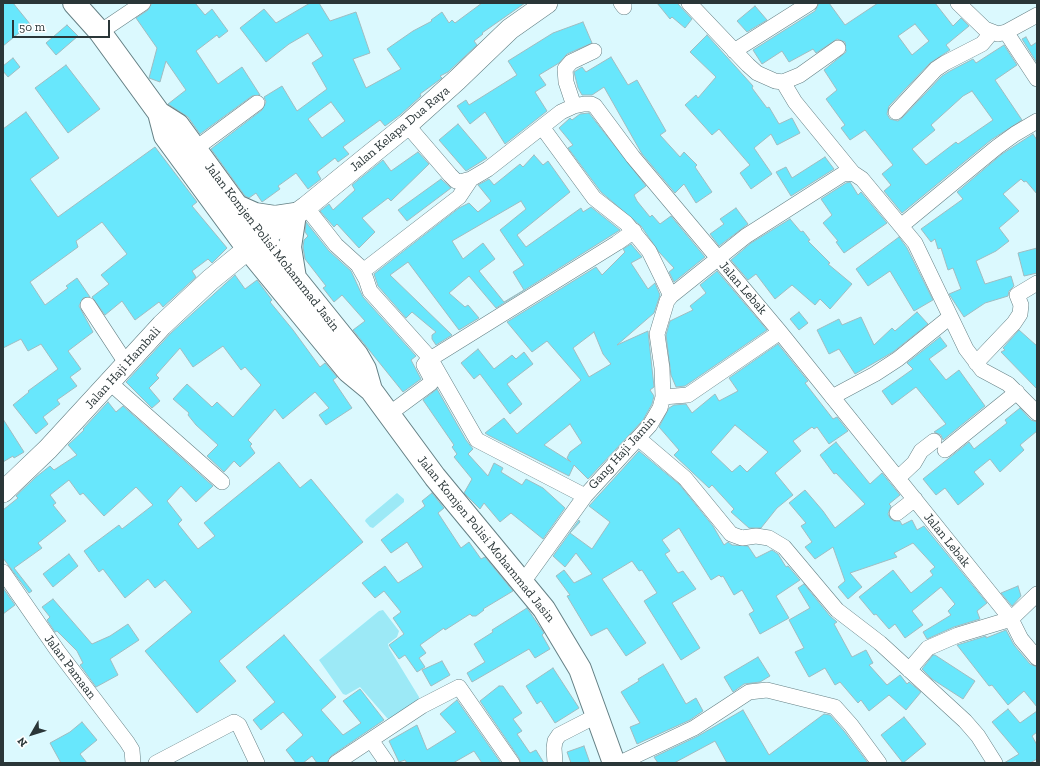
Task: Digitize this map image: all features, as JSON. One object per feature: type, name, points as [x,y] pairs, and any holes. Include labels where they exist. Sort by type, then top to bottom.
[{"type":"main road","name":"Jalan Komjen Polisi Mohammad Jasin","points":[[74,3],[100,32],[160,113],[178,125],[237,206],[255,244],[296,279],[360,359],[368,377],[371,390]]},
{"type":"main road","name":"Jalan Kelapa Dua Raya","points":[[255,244],[407,125],[510,29],[547,3]]},
{"type":"main road","name":"Jalan Komjen Polisi Mohammad Jasin","points":[[160,113],[165,136],[255,244],[348,372],[371,390],[445,489],[544,609],[580,669],[598,715],[614,763]]},
{"type":"main road","points":[[237,206],[255,214],[268,216],[300,210],[290,247],[296,279]]},
{"type":"main road","name":"Jalan Haji Hambali","points":[[3,492],[61,436],[126,363],[179,308],[255,244]]},
{"type":"street","points":[[100,32],[143,3]]},
{"type":"street","points":[[689,3],[757,73],[775,81],[783,82],[800,75],[838,48]]},
{"type":"street","points":[[734,51],[810,3]]},
{"type":"street","points":[[958,3],[985,29],[999,32],[1037,79]]},
{"type":"street","points":[[896,112],[936,69],[944,63],[982,44],[999,32],[1037,15]]},
{"type":"street","points":[[574,106],[566,82],[565,69],[571,62],[594,50]]},
{"type":"street","points":[[783,82],[795,102],[853,174],[862,179],[901,226],[920,252],[966,349],[976,363],[986,374],[1002,381],[1017,392],[1037,413]]},
{"type":"street","points":[[195,149],[258,103]]},
{"type":"street","name":"Jalan Lebak","points":[[471,179],[488,169],[561,112],[574,106],[591,104],[596,106],[633,157],[717,259],[780,332],[1011,619],[1021,639],[1037,658]]},
{"type":"street","points":[[901,226],[997,147],[1037,121]]},
{"type":"street","points":[[407,125],[456,181],[460,182],[471,179]]},
{"type":"street","points":[[542,127],[594,198],[634,231],[649,251],[671,296]]},
{"type":"street","name":"Gang Haji Jamin","points":[[523,582],[584,496],[638,438],[655,417],[660,408],[663,397],[662,368],[656,334],[667,301],[671,296],[752,232],[843,174],[853,174]]},
{"type":"street","points":[[363,271],[458,197],[471,179]]},
{"type":"street","points":[[300,210],[336,245],[352,258],[363,271],[370,291],[430,358],[477,440],[584,496]]},
{"type":"street","points":[[389,414],[431,383],[432,380],[424,365],[430,358],[611,247],[634,231]]},
{"type":"street","points":[[976,363],[1014,323],[1020,314],[1021,305],[1017,295],[1037,283]]},
{"type":"street","points":[[88,305],[126,363]]},
{"type":"street","points":[[832,397],[892,363],[950,317]]},
{"type":"street","points":[[663,397],[688,395],[780,332]]},
{"type":"street","points":[[109,382],[222,482]]},
{"type":"street","points":[[898,478],[914,463],[921,451],[940,445],[1017,392]]},
{"type":"street","points":[[638,438],[684,478],[731,534],[742,538],[756,536],[769,538],[784,547],[837,610],[880,643],[965,721],[978,736],[995,763]]},
{"type":"street","points":[[897,513],[915,499]]},
{"type":"street","name":"Jalan Pamaan","points":[[3,572],[57,650],[128,742],[135,761]]},
{"type":"street","points":[[909,670],[928,648],[1011,619],[1037,594]]},
{"type":"street","points":[[336,763],[422,706],[459,687],[512,763]]},
{"type":"street","points":[[620,763],[694,728],[740,696],[749,692],[763,690],[835,707],[851,725],[879,763]]},
{"type":"street","points":[[555,763],[554,748],[559,735],[598,715]]},
{"type":"street","points":[[156,763],[234,722],[239,726],[257,763]]},
{"type":"street","points":[[371,740],[387,763]]},
{"type":"shaded area","points":[[397,493],[404,499],[404,502],[373,528],[370,527],[365,521],[366,519]]},
{"type":"shaded area","points":[[383,610],[399,631],[397,637],[388,644],[389,648],[419,697],[419,701],[391,720],[387,718],[360,687],[346,695],[343,694],[319,660],[379,611]]},
{"type":"building","points":[[3,3],[13,3],[30,24],[3,46]]},
{"type":"building","points":[[152,3],[195,3],[205,15],[212,9],[228,31],[219,38],[217,35],[196,51],[218,84],[242,67],[260,95],[252,96],[200,134],[188,117],[168,104],[186,90],[166,61],[160,82],[149,78],[157,48],[136,18],[148,10]]},
{"type":"building","points":[[310,3],[319,3],[330,21],[356,12],[370,53],[353,59],[366,88],[401,69],[387,49],[413,31],[432,21],[431,20],[442,12],[449,23],[452,20],[455,23],[482,3],[525,3],[482,33],[483,34],[474,41],[477,45],[448,72],[440,76],[442,78],[420,94],[421,96],[400,115],[385,126],[380,120],[343,147],[349,154],[338,162],[335,158],[317,172],[321,179],[308,189],[296,173],[278,186],[280,189],[262,202],[256,193],[249,198],[245,196],[211,149],[262,110],[266,102],[264,97],[282,86],[297,111],[327,89],[312,63],[323,56],[308,33],[289,44],[266,62],[240,28],[264,9],[276,23]],"holes":[[[331,102],[345,121],[322,138],[308,119]]]},
{"type":"building","points":[[657,3],[677,3],[692,19],[685,28],[672,17],[670,19]]},
{"type":"building","points":[[819,3],[829,3],[845,25],[878,3],[935,3],[953,26],[961,18],[969,26],[946,45],[950,50],[930,63],[889,106],[887,114],[890,119],[898,121],[902,118],[942,76],[973,59],[976,63],[1004,45],[1017,65],[995,80],[1022,120],[991,140],[902,213],[884,191],[891,185],[882,174],[893,165],[865,130],[850,140],[841,128],[845,125],[826,99],[837,90],[824,70],[846,52],[845,42],[837,39],[816,53],[813,49],[789,62],[782,51],[762,64],[753,50],[815,11]],"holes":[[[915,24],[929,41],[912,55],[898,36]],[[972,91],[993,120],[958,144],[956,142],[926,165],[912,149],[935,130],[931,125],[963,96]]]},
{"type":"building","points":[[755,6],[767,20],[747,32],[737,21]]},
{"type":"building","points":[[583,22],[592,43],[567,54],[559,63],[539,75],[546,85],[535,92],[547,111],[505,144],[485,112],[470,124],[457,106],[466,100],[469,105],[517,75],[508,61],[553,33]]},
{"type":"building","points":[[67,25],[78,36],[56,55],[46,43]]},
{"type":"building","points":[[707,35],[753,86],[752,88],[767,108],[769,107],[779,124],[792,118],[800,133],[777,145],[771,134],[754,148],[772,174],[751,189],[740,173],[750,165],[719,129],[712,135],[685,105],[696,95],[698,98],[716,77],[690,52]]},
{"type":"building","points":[[1026,37],[1031,46],[1037,42],[1037,63],[1022,39]]},
{"type":"building","points":[[611,57],[628,85],[637,80],[666,131],[660,135],[680,157],[684,152],[697,165],[695,167],[712,192],[696,203],[684,184],[675,193],[642,154],[604,87],[592,95],[582,95],[578,88],[574,72],[582,67],[586,72]]},
{"type":"building","points":[[13,58],[20,67],[8,77],[3,71],[3,66]]},
{"type":"building","points":[[66,65],[100,109],[68,133],[35,88]]},
{"type":"building","points":[[26,112],[59,158],[30,179],[58,217],[155,147],[197,202],[192,206],[227,248],[212,263],[208,259],[192,271],[196,277],[163,307],[159,302],[135,320],[122,301],[105,315],[92,297],[109,284],[101,275],[127,254],[102,222],[76,241],[78,247],[30,282],[45,305],[68,288],[66,286],[77,278],[90,297],[83,298],[79,306],[93,332],[68,351],[81,369],[70,377],[77,386],[57,400],[60,404],[43,417],[48,424],[36,434],[13,405],[29,392],[28,391],[58,369],[41,344],[28,351],[21,339],[3,348],[3,129]]},
{"type":"building","points":[[589,113],[646,186],[634,195],[637,201],[650,217],[652,215],[660,224],[671,216],[705,257],[674,282],[669,272],[674,268],[659,252],[641,226],[601,192],[568,148],[573,145],[559,128],[570,118],[572,120],[580,114]]},
{"type":"building","points":[[458,124],[487,158],[466,171],[439,140]]},
{"type":"building","points":[[1033,134],[1037,140],[1037,194],[1026,181],[1024,182],[1021,179],[1003,194],[1019,211],[999,228],[1009,241],[996,251],[976,261],[985,284],[1011,276],[1014,286],[1009,291],[1008,296],[985,303],[964,317],[949,294],[961,289],[953,268],[948,270],[941,248],[938,249],[935,239],[931,242],[921,229],[963,199],[957,192],[1002,154]]},
{"type":"building","points":[[418,152],[429,164],[391,201],[388,198],[362,218],[375,232],[359,248],[337,224],[334,227],[320,211],[329,204],[333,210],[355,190],[352,185],[383,160],[391,171]]},
{"type":"building","points":[[534,155],[543,165],[548,161],[570,192],[517,235],[526,247],[581,208],[583,212],[591,207],[620,230],[496,308],[469,276],[449,293],[465,307],[468,305],[479,318],[459,330],[408,262],[390,275],[452,335],[436,345],[432,339],[432,335],[436,332],[412,312],[406,318],[378,286],[374,274],[459,208],[469,203],[478,212],[491,201],[478,185],[489,179],[494,185],[520,164],[523,167]],"holes":[[[521,201],[526,209],[500,230],[524,265],[513,272],[524,290],[504,302],[479,271],[495,259],[483,243],[463,259],[452,241]]]},
{"type":"building","points":[[825,157],[834,169],[791,196],[776,172],[786,167],[792,178]]},
{"type":"building","points":[[441,179],[451,188],[407,221],[398,210]]},
{"type":"building","points":[[850,182],[858,195],[861,192],[887,223],[844,253],[836,242],[838,241],[823,223],[832,215],[821,199]]},
{"type":"building","points":[[736,208],[748,224],[719,246],[710,234],[724,224],[720,219]]},
{"type":"building","points":[[790,219],[801,232],[803,231],[810,240],[808,241],[830,263],[828,264],[852,284],[830,309],[820,299],[815,305],[792,285],[775,299],[756,274],[748,280],[731,260],[751,243]]},
{"type":"building","points":[[306,222],[329,251],[351,271],[363,297],[416,356],[411,360],[421,379],[403,392],[353,330],[365,321],[342,295],[334,302],[323,288],[326,286],[305,259],[303,247],[304,240],[308,236],[305,232]]},
{"type":"building","points":[[899,237],[907,248],[933,300],[914,311],[890,271],[868,286],[856,269]]},
{"type":"building","points":[[631,244],[642,257],[631,263],[648,289],[655,283],[660,295],[654,313],[617,345],[648,331],[654,387],[650,390],[654,396],[652,404],[643,420],[588,479],[574,465],[569,476],[485,433],[504,418],[517,434],[581,380],[547,341],[532,352],[507,322],[596,267],[602,275],[625,252],[623,249]],"holes":[[[594,332],[603,354],[611,364],[589,377],[573,348]],[[570,424],[582,443],[570,452],[567,458],[571,462],[544,445]]]},
{"type":"building","points":[[1037,248],[1037,273],[1024,276],[1018,253]]},
{"type":"building","points":[[717,271],[767,330],[685,386],[676,387],[671,375],[666,335],[670,321],[693,310],[690,306],[706,293],[700,285]]},
{"type":"building","points":[[235,275],[245,289],[257,280],[272,300],[270,302],[320,367],[325,363],[337,377],[333,380],[352,408],[326,425],[319,415],[329,408],[315,392],[283,419],[275,409],[248,440],[252,444],[250,446],[255,453],[240,467],[234,461],[224,472],[207,456],[218,445],[196,425],[188,415],[189,413],[173,399],[187,384],[212,407],[217,402],[233,417],[261,385],[245,367],[241,370],[223,346],[193,367],[180,348],[156,375],[159,378],[149,388],[160,401],[152,408],[126,382],[171,333]]},
{"type":"building","points":[[799,312],[808,323],[799,330],[790,319]]},
{"type":"building","points":[[917,312],[928,324],[893,352],[855,374],[839,349],[829,354],[817,330],[839,319],[842,325],[861,317],[874,345],[892,328],[895,331]]},
{"type":"building","points":[[1019,330],[1037,346],[1037,389],[1001,352],[1005,350],[1003,348]]},
{"type":"building","points":[[940,337],[947,346],[929,359],[946,380],[959,370],[985,406],[943,440],[941,435],[934,432],[946,424],[916,387],[892,405],[882,391],[913,369],[907,363]]},
{"type":"building","points":[[778,344],[808,381],[805,383],[833,419],[837,417],[848,431],[829,444],[817,427],[814,429],[812,427],[793,441],[801,451],[775,473],[793,495],[777,508],[761,528],[749,528],[731,512],[734,509],[712,485],[709,488],[674,455],[679,450],[659,427],[669,408],[674,405],[686,404],[692,413],[715,394],[719,401],[738,391],[729,378]],"holes":[[[735,425],[768,452],[747,472],[740,465],[732,472],[711,452]]]},
{"type":"building","points":[[478,349],[494,369],[512,355],[516,359],[524,352],[533,364],[507,384],[522,404],[510,414],[480,374],[474,379],[461,363]]},
{"type":"building","points":[[437,389],[466,440],[473,449],[468,454],[488,476],[494,463],[503,468],[501,472],[522,485],[526,479],[543,488],[565,508],[543,539],[511,513],[500,522],[484,503],[480,509],[464,493],[472,479],[454,457],[457,454],[452,447],[454,445],[423,400]]},
{"type":"building","points":[[108,402],[116,412],[123,406],[213,486],[196,502],[181,486],[167,501],[182,520],[178,524],[198,549],[215,536],[204,523],[279,462],[300,488],[311,479],[363,542],[219,661],[236,681],[197,713],[145,651],[192,612],[165,580],[155,588],[148,579],[125,598],[103,569],[99,572],[84,551],[119,525],[122,529],[153,505],[136,487],[104,516],[83,493],[80,495],[69,480],[50,495],[56,503],[53,505],[66,521],[38,543],[42,548],[14,568],[32,591],[29,593],[3,558],[3,510],[18,498],[16,496],[36,477],[50,466],[54,470],[77,455],[68,445],[84,430],[83,429]]},
{"type":"building","points":[[1020,408],[1031,420],[1037,422],[1037,431],[1020,445],[1024,450],[1000,472],[990,459],[974,472],[984,484],[958,505],[945,488],[936,495],[923,479],[969,442],[974,449],[1007,423],[1005,420]]},
{"type":"building","points":[[3,419],[24,452],[3,462]]},
{"type":"building","points":[[836,442],[870,484],[882,473],[900,495],[889,504],[891,506],[888,514],[890,518],[894,521],[900,521],[902,525],[912,520],[917,530],[924,526],[987,603],[977,611],[980,619],[954,627],[927,639],[923,632],[951,615],[948,611],[955,604],[941,587],[912,611],[923,625],[905,638],[895,624],[889,629],[876,614],[874,615],[859,597],[893,570],[911,593],[933,575],[930,571],[935,567],[913,543],[894,553],[897,557],[850,573],[862,587],[848,599],[838,587],[845,581],[833,547],[815,559],[805,547],[812,542],[801,526],[806,523],[789,503],[805,490],[835,528],[865,504],[836,473],[834,474],[820,455]]},
{"type":"building","points":[[639,451],[679,484],[713,526],[724,545],[728,542],[732,545],[748,546],[756,558],[772,550],[778,554],[786,567],[788,566],[800,580],[776,596],[789,618],[760,634],[749,614],[754,611],[742,590],[734,595],[723,576],[721,577],[719,575],[711,580],[679,528],[662,540],[670,551],[665,554],[678,573],[683,571],[696,589],[672,603],[700,648],[681,660],[644,601],[657,593],[642,570],[639,571],[632,561],[602,579],[646,643],[626,656],[607,628],[591,636],[567,596],[570,595],[556,576],[564,570],[574,583],[592,574],[576,553],[565,567],[553,556],[579,520],[580,522],[570,533],[592,549],[610,522],[589,506]]},
{"type":"building","points":[[432,493],[444,508],[438,513],[461,548],[469,542],[481,559],[485,557],[513,591],[483,609],[484,610],[476,616],[472,616],[470,614],[445,630],[444,628],[420,645],[426,653],[419,658],[425,667],[417,672],[405,655],[399,659],[389,645],[404,634],[393,618],[401,612],[384,591],[375,598],[362,583],[385,566],[398,583],[423,567],[407,542],[391,553],[381,540],[425,506],[422,501]]},
{"type":"building","points":[[69,554],[78,566],[53,587],[43,574]]},
{"type":"building","points":[[804,584],[830,616],[837,622],[834,624],[852,657],[866,650],[873,663],[869,665],[887,685],[900,675],[907,684],[909,682],[921,692],[906,710],[889,695],[869,711],[861,700],[858,703],[840,682],[835,685],[825,668],[809,677],[795,652],[804,648],[789,620],[810,608],[798,588]]},
{"type":"building","points":[[1018,586],[1021,596],[1012,606],[1001,593]]},
{"type":"building","points":[[3,588],[15,605],[3,614]]},
{"type":"building","points":[[53,599],[92,644],[110,636],[128,624],[139,640],[110,659],[118,675],[96,687],[80,665],[83,663],[77,651],[57,631],[55,632],[47,620],[50,617],[42,607]]},
{"type":"building","points":[[527,608],[544,633],[542,635],[550,649],[535,658],[529,649],[472,682],[467,673],[485,662],[474,644],[493,632],[492,630]]},
{"type":"building","points":[[1006,630],[1014,645],[1030,664],[1037,667],[1037,707],[1024,691],[1008,705],[992,685],[989,686],[957,645],[986,636],[986,638]]},
{"type":"building","points":[[284,635],[336,697],[321,710],[343,735],[361,723],[343,701],[360,689],[384,720],[331,756],[327,763],[317,763],[312,756],[303,763],[296,763],[286,750],[303,735],[283,712],[261,730],[253,720],[275,702],[246,667]]},
{"type":"building","points":[[933,655],[975,681],[963,699],[932,679],[922,669]]},
{"type":"building","points":[[758,657],[770,676],[760,682],[744,684],[733,692],[724,677]]},
{"type":"building","points":[[442,661],[450,675],[431,686],[422,670]]},
{"type":"building","points":[[663,664],[686,704],[696,698],[703,711],[690,720],[637,744],[630,727],[640,723],[621,692],[639,681],[638,679]]},
{"type":"building","points":[[553,668],[579,708],[555,723],[541,701],[537,704],[526,686]]},
{"type":"building","points":[[499,686],[503,686],[522,713],[513,719],[522,731],[517,734],[530,753],[536,750],[544,763],[521,763],[480,701]]},
{"type":"building","points":[[457,700],[501,763],[482,763],[474,751],[453,763],[407,763],[405,760],[399,762],[389,741],[417,725],[427,750],[456,732],[440,714]]},
{"type":"building","points":[[1008,709],[1020,723],[1037,711],[1037,732],[1032,736],[1037,745],[1037,759],[1030,763],[1004,763],[1019,754],[992,722]]},
{"type":"building","points":[[743,710],[769,755],[824,714],[830,715],[868,763],[727,763],[715,741],[674,763],[658,763],[654,757],[698,736]]},
{"type":"building","points":[[904,717],[926,744],[903,763],[881,735]]},
{"type":"building","points":[[82,722],[97,740],[80,754],[87,763],[61,763],[50,743],[70,732]]},
{"type":"building","points":[[584,746],[590,763],[571,763],[567,752]]}]
